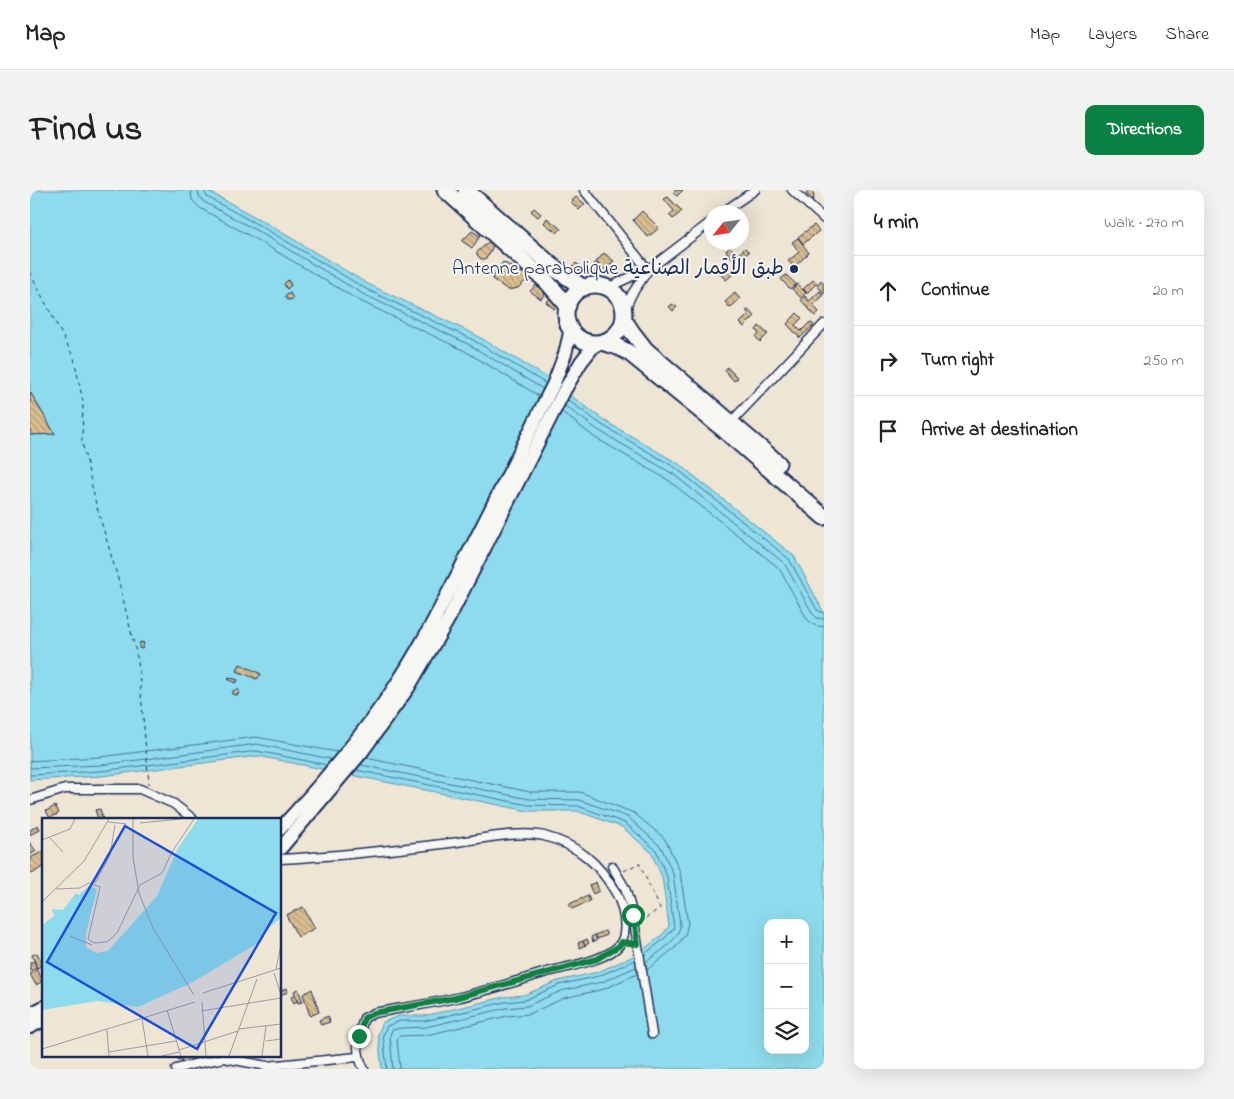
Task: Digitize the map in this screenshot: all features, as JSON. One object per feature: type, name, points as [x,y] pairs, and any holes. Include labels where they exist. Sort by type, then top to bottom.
[{"type":"highway","points":[[445,190],[547,282],[568,306]]},
{"type":"highway","points":[[466,190],[558,271],[584,288]]},
{"type":"highway","points":[[824,504],[646,350],[632,332],[616,295],[607,288],[595,286],[584,288],[574,295],[568,306],[567,318],[571,329],[579,338],[618,346],[628,352],[724,430],[824,517]]},
{"type":"highway","points":[[599,342],[617,333],[624,316]]},
{"type":"main road","points":[[281,828],[335,768],[364,731],[416,654],[558,374],[571,329]]},
{"type":"main road","points":[[281,849],[362,753],[408,688],[449,618],[564,391],[581,362],[599,342]]},
{"type":"main road","points":[[30,1014],[42,1008]]},
{"type":"main road","points":[[30,1027],[42,1021]]},
{"type":"street","points":[[584,190],[648,270]]},
{"type":"street","points":[[734,205],[755,190]]},
{"type":"street","points":[[792,190],[824,218]]},
{"type":"street","points":[[624,316],[632,294],[648,270],[704,227]]},
{"type":"street","points":[[607,288],[648,270]]},
{"type":"street","points":[[731,422],[824,324]]},
{"type":"street","points":[[30,800],[65,789],[140,788],[174,804],[192,818]]},
{"type":"street","points":[[281,858],[419,847],[519,835],[543,836],[571,846],[597,865],[617,894],[623,909],[625,926],[622,942],[619,946],[597,959],[455,998],[374,1013],[364,1018],[359,1036],[358,1056],[364,1069]]},
{"type":"street","points":[[612,866],[624,888],[633,915],[652,1034]]},
{"type":"street","points":[[622,942],[638,944]]},
{"type":"street","points":[[176,1069],[224,1058],[267,1066],[358,1056]]},
{"type":"path","points":[[30,272],[74,358],[83,402],[82,442],[96,504],[119,582],[138,661],[149,792]]},
{"type":"path","points":[[617,875],[639,863],[660,908],[635,926]]},
{"type":"water","points":[[30,190],[206,190],[266,223],[368,284],[474,334],[543,375],[605,421],[679,464],[794,556],[824,613],[824,1069],[382,1069],[378,1034],[383,1022],[399,1016],[424,1016],[504,997],[524,995],[558,981],[598,972],[638,954],[662,935],[669,926],[662,877],[651,852],[622,827],[577,811],[528,811],[258,756],[102,776],[30,780]]},
{"type":"building","points":[[676,190],[683,190],[677,196],[673,193]]},
{"type":"building","points":[[809,190],[814,195],[813,200],[806,194]]},
{"type":"building","points":[[576,197],[585,204],[579,210],[571,202]]},
{"type":"building","points":[[668,197],[682,211],[673,219],[669,215],[674,211],[664,199]]},
{"type":"building","points":[[534,208],[541,214],[538,217],[531,211]]},
{"type":"building","points":[[642,211],[659,228],[648,237],[633,220]]},
{"type":"building","points":[[547,218],[561,229],[557,233],[544,223]]},
{"type":"building","points":[[814,225],[819,231],[803,244],[798,237]]},
{"type":"building","points":[[472,231],[480,236],[472,248],[462,241]]},
{"type":"building","points":[[798,238],[809,253],[794,267],[788,261],[799,252],[792,242]]},
{"type":"building","points":[[490,241],[494,244],[488,256],[485,259],[481,259],[477,252]]},
{"type":"building","points":[[733,250],[737,254],[732,258],[726,251]]},
{"type":"building","points":[[743,250],[749,252],[737,262],[734,258]]},
{"type":"building","points":[[604,253],[614,261],[605,270],[596,262]]},
{"type":"building","points":[[503,262],[530,277],[518,288],[508,290],[492,279]]},
{"type":"building","points":[[576,263],[581,267],[576,273],[571,268]]},
{"type":"building","points":[[595,263],[601,268],[596,274],[590,269]]},
{"type":"building","points":[[584,265],[589,269],[584,274],[579,271]]},
{"type":"building","points":[[724,266],[732,275],[726,280],[718,272]]},
{"type":"building","points":[[786,275],[796,284],[790,289],[781,279]]},
{"type":"building","points":[[288,280],[291,285],[287,289],[284,284]]},
{"type":"building","points":[[813,280],[817,283],[807,293],[803,289]]},
{"type":"building","points":[[821,280],[824,284],[824,294],[817,285]]},
{"type":"building","points":[[797,284],[806,293],[801,298],[792,289]]},
{"type":"building","points":[[536,285],[545,294],[541,299],[530,291]]},
{"type":"building","points":[[820,291],[823,296],[813,305],[819,312],[815,316],[801,300],[805,296],[809,301]]},
{"type":"building","points":[[290,293],[293,299],[287,300],[285,296]]},
{"type":"building","points":[[735,293],[740,299],[730,308],[725,302]]},
{"type":"building","points":[[551,298],[558,305],[554,309],[546,302]]},
{"type":"building","points":[[672,304],[677,307],[673,311],[669,307]]},
{"type":"building","points":[[748,310],[755,316],[744,327],[740,323],[749,314],[746,311]]},
{"type":"building","points":[[797,313],[802,318],[795,325],[801,331],[810,322],[814,325],[800,338],[787,324]]},
{"type":"building","points":[[759,326],[768,334],[760,342],[756,337],[759,333],[756,330]]},
{"type":"building","points":[[727,367],[738,378],[734,381],[725,371]]},
{"type":"building","points":[[30,392],[55,434],[30,435]]},
{"type":"building","points":[[140,642],[144,643],[142,649],[139,648]]},
{"type":"building","points":[[240,664],[261,674],[257,679],[237,671]]},
{"type":"building","points":[[229,677],[238,680],[236,683],[228,679]]},
{"type":"building","points":[[234,690],[239,690],[238,695],[232,694]]},
{"type":"building","points":[[55,806],[59,813],[50,818],[46,811]]},
{"type":"building","points":[[100,809],[103,818],[98,818],[95,810]]},
{"type":"building","points":[[38,825],[40,829],[30,835],[30,830]]},
{"type":"building","points":[[30,843],[36,851],[30,855]]},
{"type":"building","points":[[42,852],[42,867],[32,874],[30,870],[30,858]]},
{"type":"building","points":[[596,882],[599,891],[593,894],[589,885]]},
{"type":"building","points":[[588,896],[590,901],[572,909],[569,904]]},
{"type":"building","points":[[303,907],[315,928],[298,937],[286,915]]},
{"type":"building","points":[[605,931],[607,935],[597,939],[595,935]]},
{"type":"building","points":[[595,935],[597,940],[593,942],[591,937]]},
{"type":"building","points":[[587,939],[589,943],[585,946],[583,941]]},
{"type":"building","points":[[582,941],[585,945],[580,948],[578,943]]},
{"type":"building","points":[[37,953],[42,966],[37,968],[32,955]]},
{"type":"building","points":[[34,961],[37,968],[30,971],[30,963]]},
{"type":"building","points":[[37,970],[42,982],[36,985],[30,974]]},
{"type":"building","points":[[287,988],[288,992],[281,995],[281,991]]},
{"type":"building","points":[[298,989],[303,1002],[298,1003],[294,991]]},
{"type":"building","points":[[312,989],[319,1012],[310,1016],[303,994]]},
{"type":"building","points":[[294,995],[297,1001],[294,1003],[291,997]]},
{"type":"building","points":[[328,1016],[330,1022],[321,1025],[319,1020]]},
{"type":"building","points":[[192,1056],[193,1059],[182,1063],[181,1059],[178,1060],[177,1057]]},
{"type":"place","name":"Antenne parabolique طبق الأقمار الصناعية","points":[[794,269]]},
{"type":"route","points":[[359,1036],[364,1018],[374,1013],[455,998],[597,959],[619,946],[622,942],[638,944],[633,915]]}]
